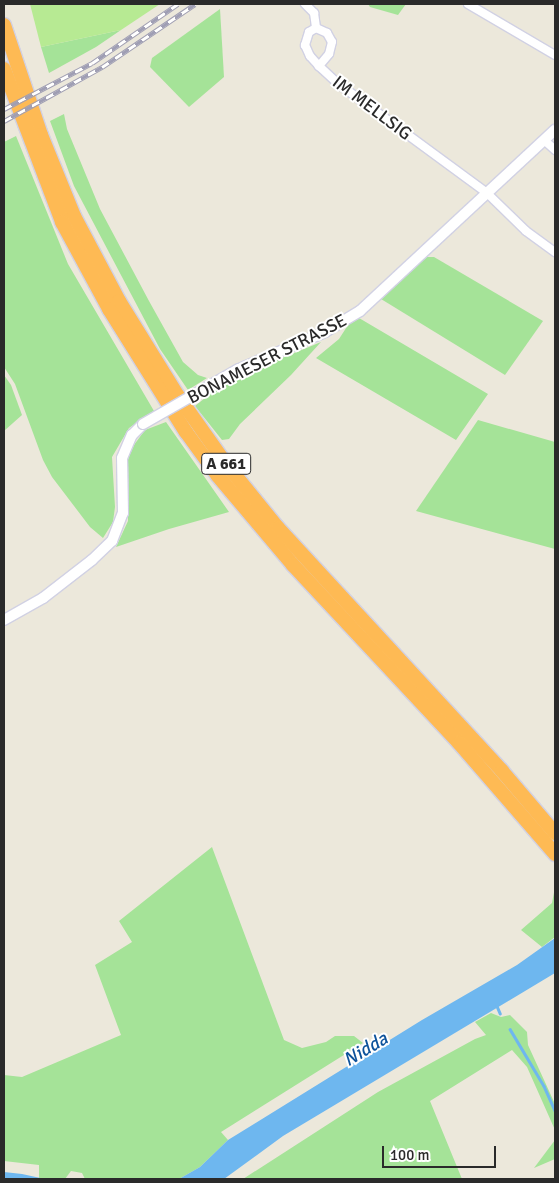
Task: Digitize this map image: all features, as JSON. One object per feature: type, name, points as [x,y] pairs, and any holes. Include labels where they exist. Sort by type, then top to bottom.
[{"type":"highway","name":"A 661","points":[[4,25],[32,109],[74,216],[120,301],[178,396],[226,464],[284,535],[502,771],[555,833]]},
{"type":"highway","name":"A 661","points":[[4,69],[62,222],[113,316],[186,432],[218,476],[292,565],[466,750],[555,854]]},
{"type":"street","points":[[305,4],[314,13],[316,28],[327,32],[332,42],[329,54],[319,66]]},
{"type":"street","points":[[468,4],[555,55]]},
{"type":"street","name":"IM MELLSIG","points":[[316,28],[309,32],[305,45],[310,56],[319,66],[343,87],[487,193],[526,231],[555,252]]},
{"type":"street","name":"BONAMESER STRASSE","points":[[4,620],[43,598],[92,560],[112,541],[123,513],[122,458],[132,435],[143,424],[239,369],[325,332],[355,314],[379,295],[555,130]]},
{"type":"street","points":[[544,140],[555,150]]},
{"type":"green space","points":[[30,4],[160,4],[121,30],[41,47]]},
{"type":"green space","points":[[368,4],[406,4],[398,15],[370,7]]},
{"type":"green space","points":[[220,9],[224,77],[189,107],[150,67],[152,58]]},
{"type":"green space","points":[[121,30],[96,47],[49,73],[41,47]]},
{"type":"green space","points":[[64,114],[67,129],[100,209],[149,301],[183,362],[198,375],[207,378],[188,390],[160,349],[74,186],[50,121]]},
{"type":"green space","points":[[16,136],[68,264],[154,411],[129,428],[112,457],[115,507],[113,522],[103,538],[90,527],[52,477],[43,460],[15,384],[4,367],[4,142]]},
{"type":"green space","points":[[426,257],[434,257],[543,321],[505,375],[381,299]]},
{"type":"green space","points":[[359,318],[488,394],[456,440],[316,358],[339,339],[348,325]]},
{"type":"green space","points":[[321,342],[291,375],[240,424],[229,439],[222,440],[195,406],[210,394],[248,372]]},
{"type":"green space","points":[[4,375],[11,385],[22,415],[4,431]]},
{"type":"green space","points":[[478,420],[555,442],[555,549],[416,511]]},
{"type":"green space","points":[[166,422],[229,512],[169,529],[116,547],[128,521],[128,499],[124,474],[131,449],[145,430]]},
{"type":"green space","points":[[212,847],[284,1040],[302,1048],[326,1042],[335,1036],[354,1036],[363,1043],[221,1132],[228,1140],[200,1167],[179,1179],[85,1179],[82,1173],[71,1171],[65,1179],[45,1179],[39,1178],[39,1165],[4,1161],[4,1075],[22,1077],[121,1035],[95,965],[132,942],[119,921]]},
{"type":"green space","points":[[555,887],[555,937],[542,947],[521,930],[552,903]]},
{"type":"green space","points":[[491,1013],[501,1017],[510,1015],[527,1032],[528,1045],[555,1104],[555,1130],[527,1067],[512,1050],[430,1101],[462,1179],[243,1179],[378,1092],[475,1039],[486,1035],[475,1022]]},
{"type":"green space","points":[[555,1140],[555,1159],[534,1168]]},
{"type":"water","points":[[555,938],[555,973],[283,1136],[224,1179],[179,1179],[200,1167],[228,1140],[422,1020],[517,965]]},
{"type":"water","points":[[4,1172],[22,1174],[45,1179],[4,1179]]},
{"type":"waterway","points":[[497,1006],[500,1013]]},
{"type":"waterway","points":[[510,1029],[544,1086],[555,1111]]},
{"type":"railway","points":[[4,109],[92,63],[178,4]]},
{"type":"railway","points":[[4,121],[102,67],[195,4]]},
{"type":"water label","name":"Nidda","points":[[366,1050]]}]
